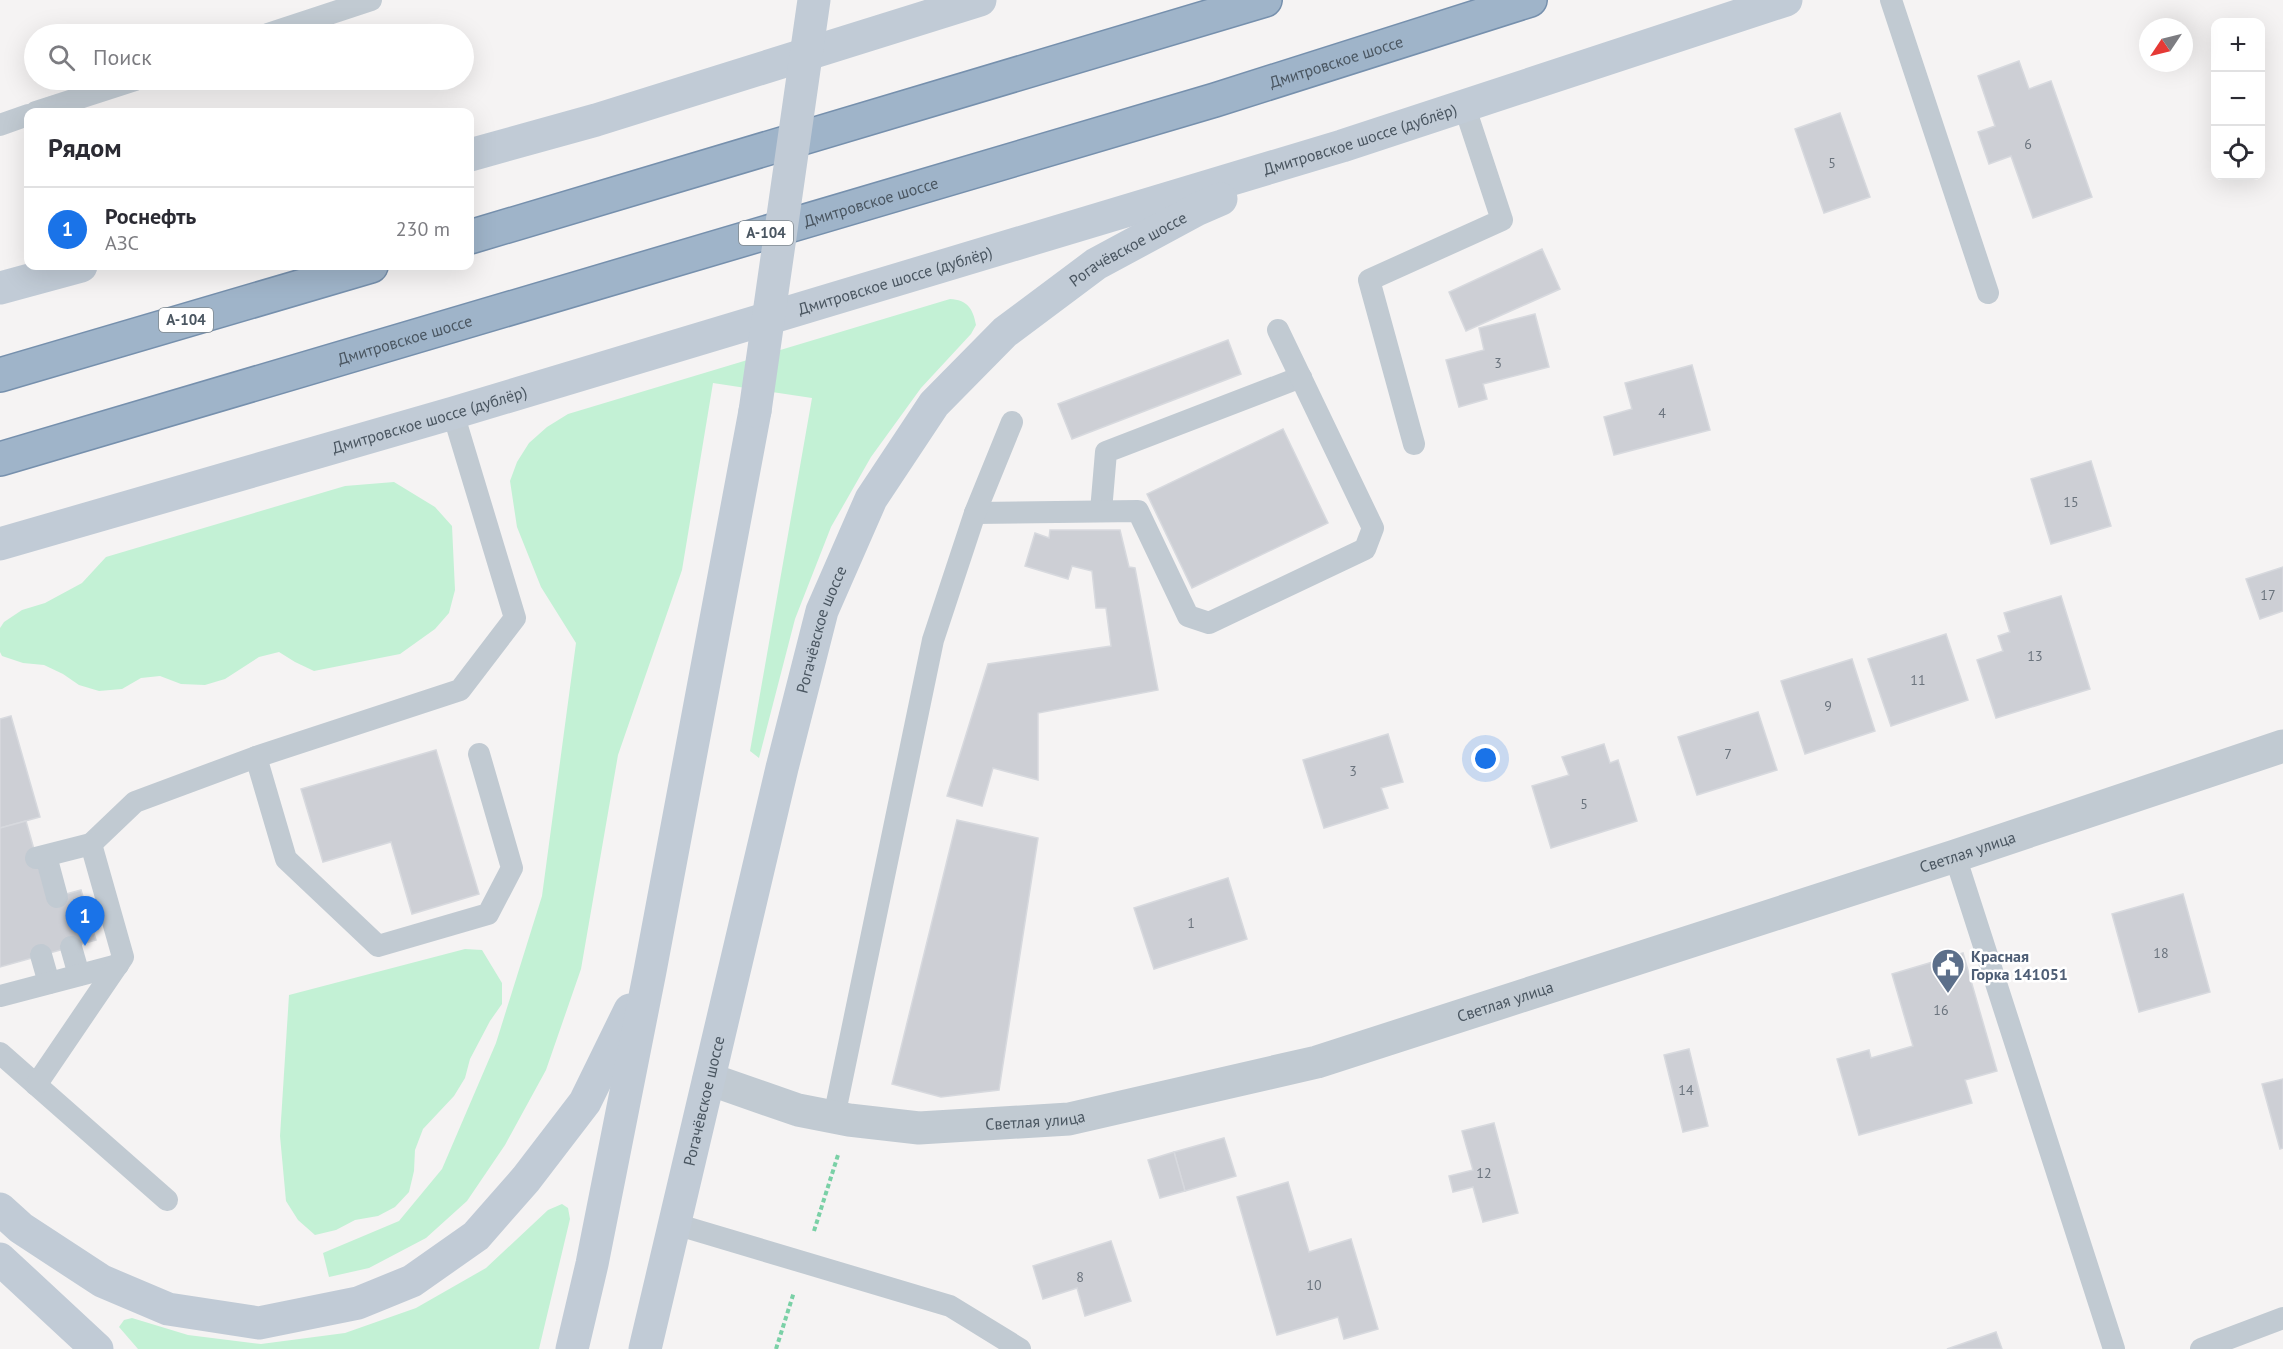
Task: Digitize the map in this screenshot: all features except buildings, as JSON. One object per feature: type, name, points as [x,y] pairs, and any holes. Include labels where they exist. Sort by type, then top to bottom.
[{"type":"highway","points":[[474,236],[1171,30],[1265,0]]},
{"type":"highway","name":"Дмитровское шоссе","points":[[0,459],[1215,100],[1530,0]]},
{"type":"highway","name":"А-104","points":[[0,375],[357,270]]},
{"type":"main road","points":[[572,1349],[592,1264],[650,971],[755,411],[814,0]]},
{"type":"main road","points":[[474,154],[596,120],[980,0]]},
{"type":"main road","name":"Дмитровское шоссе (дублёр)","points":[[0,544],[453,413],[1342,146],[1786,0]]},
{"type":"main road","name":"Рогачёвское шоссе","points":[[645,1349],[782,768],[822,611],[871,499],[934,404],[1005,332],[1096,264],[1198,209],[1342,146]]},
{"type":"main road","points":[[0,288],[66,270]]},
{"type":"main road","points":[[0,1209],[21,1228],[102,1281],[168,1309],[259,1323],[358,1302],[412,1281],[476,1236],[526,1179],[585,1102],[650,971]]},
{"type":"main road","points":[[0,1259],[97,1349]]},
{"type":"street","name":"Светлая улица","points":[[709,1079],[798,1110],[919,1128],[1069,1119],[1317,1062],[1955,856],[2283,746]]},
{"type":"lane","points":[[298,24],[371,0]]},
{"type":"lane","points":[[1891,0],[1988,293]]},
{"type":"lane","points":[[48,108],[104,90]]},
{"type":"lane","points":[[1414,444],[1369,280],[1502,220],[1464,105]]},
{"type":"lane","points":[[0,125],[24,116]]},
{"type":"lane","points":[[975,513],[1138,511],[1188,616],[1209,623],[1365,549],[1373,528],[1278,330]]},
{"type":"lane","points":[[1101,511],[1106,452],[1301,377]]},
{"type":"lane","points":[[57,897],[41,857],[91,844],[135,802],[256,758],[460,690],[515,618],[453,413]]},
{"type":"lane","points":[[834,1117],[933,640],[975,513],[1012,422]]},
{"type":"lane","points":[[256,758],[286,859],[378,946],[488,914],[512,868],[479,754]]},
{"type":"lane","points":[[36,1084],[123,957],[91,844]]},
{"type":"lane","points":[[1955,856],[2114,1349]]},
{"type":"lane","points":[[71,947],[79,975]]},
{"type":"lane","points":[[41,955],[49,983]]},
{"type":"lane","points":[[0,996],[118,964]]},
{"type":"lane","points":[[0,1053],[167,1200]]},
{"type":"lane","points":[[675,1224],[950,1306],[1020,1349]]},
{"type":"lane","points":[[2201,1349],[2283,1318]]},
{"type":"green space","points":[[950,299],[961,301],[968,306],[976,325],[971,334],[921,388],[871,457],[831,527],[795,619],[759,758],[750,751],[812,398],[713,383],[682,570],[618,755],[581,969],[546,1070],[505,1145],[467,1201],[426,1238],[369,1268],[329,1277],[323,1253],[399,1221],[442,1169],[496,1043],[542,896],[576,643],[541,587],[517,527],[510,481],[517,462],[529,443],[547,427],[568,414]]},
{"type":"green space","points":[[394,482],[435,507],[452,526],[455,590],[449,613],[435,629],[400,654],[314,671],[279,652],[259,657],[225,679],[205,685],[181,684],[160,676],[141,678],[122,689],[99,691],[79,685],[44,665],[23,663],[2,656],[0,652],[0,628],[4,622],[22,610],[45,603],[82,583],[106,557],[345,486]]},
{"type":"green space","points":[[465,949],[482,950],[502,983],[502,1004],[490,1021],[470,1059],[465,1078],[454,1096],[423,1129],[415,1150],[414,1171],[409,1192],[395,1207],[378,1216],[355,1220],[336,1230],[315,1235],[298,1220],[286,1201],[280,1136],[289,995]]},
{"type":"green space","points":[[562,1204],[568,1208],[570,1219],[539,1349],[138,1349],[119,1327],[124,1320],[132,1318],[188,1335],[261,1344],[345,1333],[416,1308],[486,1268],[548,1210]]},
{"type":"place","name":"Роснефть","points":[[85,946]]},
{"type":"place","name":"Красная Горка 141051","points":[[1948,994]]}]
